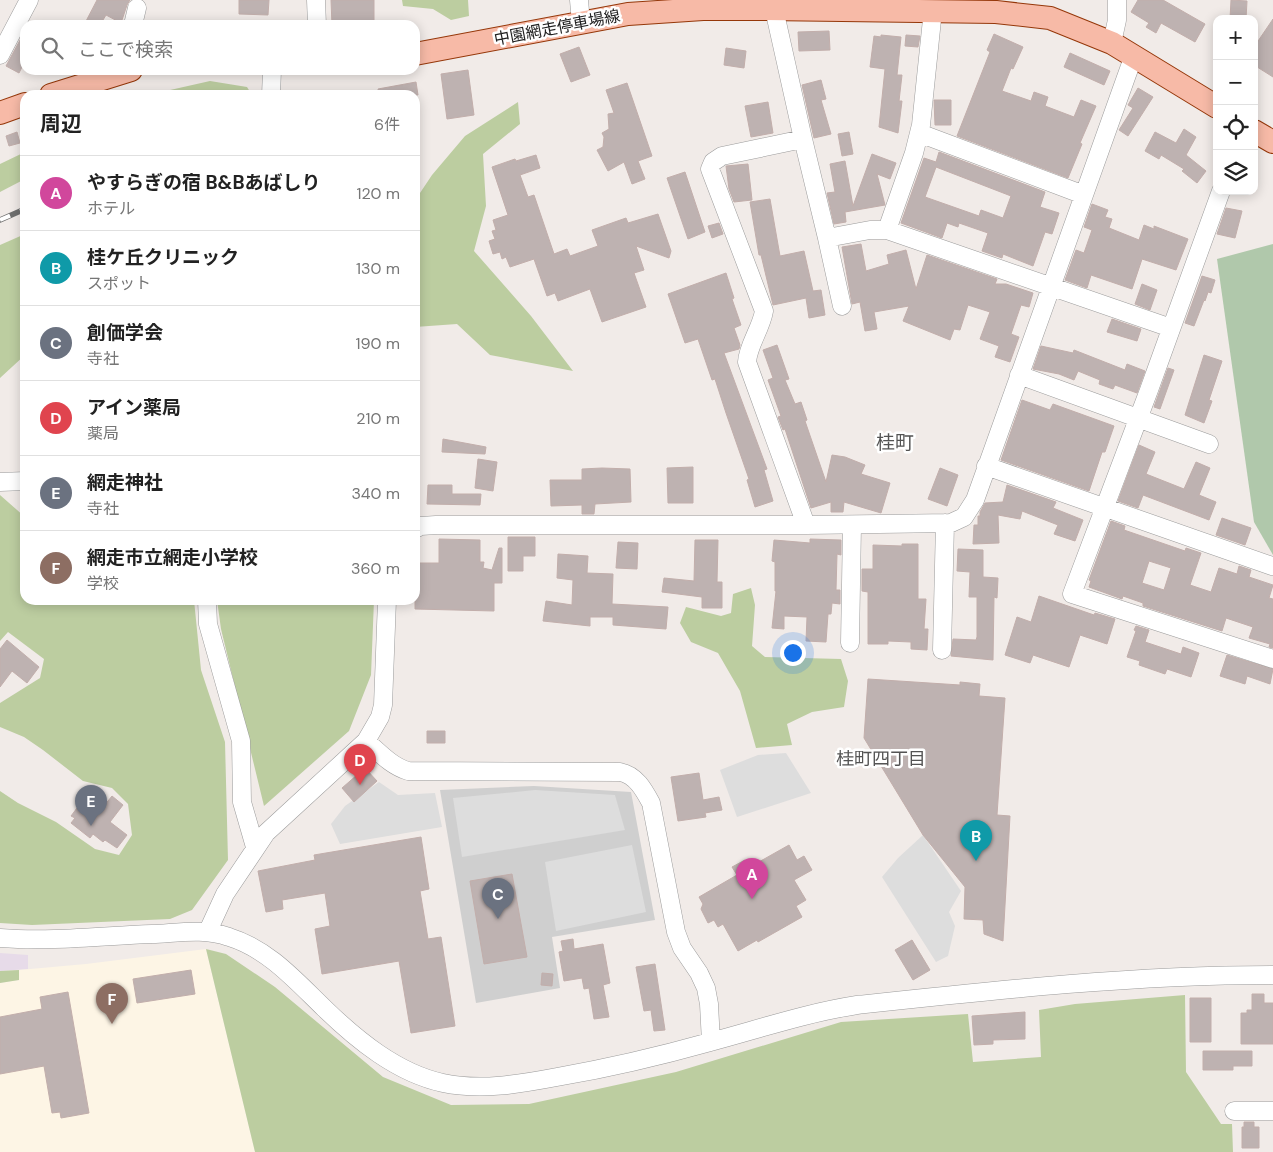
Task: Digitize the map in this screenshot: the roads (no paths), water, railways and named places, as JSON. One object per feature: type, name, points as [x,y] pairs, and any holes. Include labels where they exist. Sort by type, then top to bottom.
[{"type":"main road","name":"中園網走停車場線","points":[[420,53],[628,14],[709,5],[849,5],[996,12],[1050,18],[1112,43],[1214,105]]},
{"type":"main road","points":[[67,90],[115,75]]},
{"type":"main road","points":[[0,113],[20,106]]},
{"type":"main road","points":[[1258,133],[1273,142]]},
{"type":"street","points":[[0,55],[29,0]]},
{"type":"street","points":[[316,0],[317,20]]},
{"type":"street","points":[[579,0],[581,23]]},
{"type":"street","points":[[1112,43],[1118,20],[1117,0]]},
{"type":"street","points":[[768,6],[827,238],[842,306]]},
{"type":"street","points":[[133,20],[137,8]]},
{"type":"street","points":[[888,230],[919,133],[933,10]]},
{"type":"street","points":[[420,526],[852,525],[951,523],[964,517],[975,500],[1134,55]]},
{"type":"street","points":[[270,90],[272,75]]},
{"type":"street","points":[[919,133],[1084,195]]},
{"type":"street","points":[[802,139],[722,156],[713,162],[710,170],[764,311],[762,323],[751,347],[747,362],[806,525]]},
{"type":"street","points":[[1219,195],[1106,508],[1072,594],[1273,659]]},
{"type":"street","points":[[827,238],[870,230],[888,230],[1171,328]]},
{"type":"street","points":[[1019,375],[1209,444]]},
{"type":"street","points":[[986,466],[1272,566]]},
{"type":"street","points":[[0,482],[20,481]]},
{"type":"street","points":[[942,650],[944,523]]},
{"type":"street","points":[[850,643],[852,525]]},
{"type":"street","points":[[206,605],[208,624],[241,741],[242,802],[255,848]]},
{"type":"street","points":[[208,931],[225,894],[255,848],[274,824],[366,741],[380,717],[383,705],[387,605]]},
{"type":"street","points":[[366,741],[388,761],[408,770],[620,772],[626,773],[638,783],[645,790],[651,803],[676,932],[682,948],[699,973],[706,988],[709,1004],[711,1042]]},
{"type":"street","points":[[0,938],[78,937],[208,931],[229,936],[250,945],[270,958],[351,1034],[373,1050],[421,1076],[444,1083],[481,1086],[510,1086],[613,1067],[711,1042],[792,1018],[824,1010],[857,1005],[1075,982],[1187,976],[1273,975]]},
{"type":"street","points":[[1234,1111],[1273,1111]]},
{"type":"railway","points":[[0,220],[20,211]]},
{"type":"place","name":"アイン薬局","points":[[360,785]]},
{"type":"place","name":"網走神社","points":[[91,826]]},
{"type":"place","name":"桂ケ丘クリニック","points":[[976,861]]},
{"type":"place","name":"やすらぎの宿 B&Bあばしり","points":[[752,899]]},
{"type":"place","name":"創価学会","points":[[498,919]]},
{"type":"place","name":"網走市立網走小学校","points":[[112,1024]]},
{"type":"district","name":"桂町","points":[[895,442]]},
{"type":"district","name":"桂町四丁目","points":[[881,759]]}]
